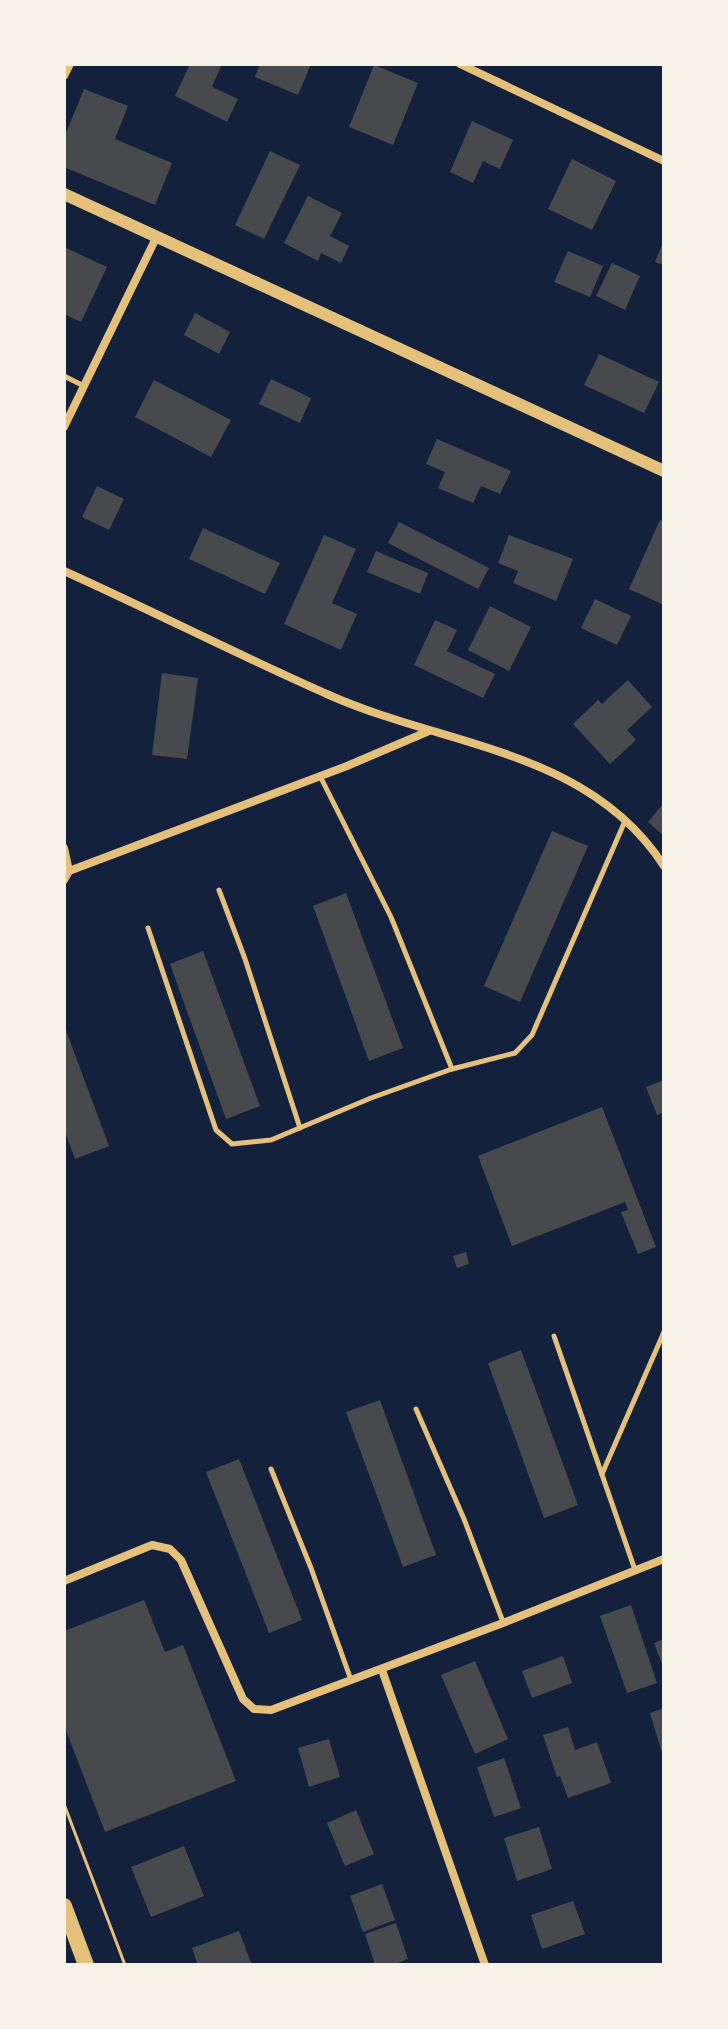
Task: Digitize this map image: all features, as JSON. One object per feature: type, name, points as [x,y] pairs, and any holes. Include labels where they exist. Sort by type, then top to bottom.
[{"type":"main road","points":[[64,1906],[86,1965]]},
{"type":"street","points":[[64,76],[70,64]]},
{"type":"street","points":[[460,64],[664,161]]},
{"type":"street","points":[[64,194],[663,467]]},
{"type":"street","points":[[64,427],[156,238]]},
{"type":"street","points":[[64,571],[331,696],[491,748],[545,769],[591,792],[625,819],[664,866]]},
{"type":"street","points":[[64,880],[69,871],[320,776],[430,730]]},
{"type":"street","points":[[64,848],[69,871]]},
{"type":"street","points":[[64,1581],[152,1545],[170,1549],[181,1560],[243,1699],[254,1709],[271,1710],[382,1670],[664,1559]]},
{"type":"street","points":[[382,1670],[485,1965]]},
{"type":"lane","points":[[64,376],[84,386]]},
{"type":"lane","points":[[320,776],[391,917],[452,1069]]},
{"type":"lane","points":[[148,928],[216,1130],[232,1144],[271,1140],[371,1098],[452,1069],[515,1053],[532,1035],[625,819]]},
{"type":"lane","points":[[219,890],[300,1128]]},
{"type":"lane","points":[[602,1475],[664,1332]]},
{"type":"lane","points":[[554,1336],[635,1570]]},
{"type":"lane","points":[[416,1409],[464,1519],[503,1623]]},
{"type":"lane","points":[[271,1469],[311,1568],[351,1681]]},
{"type":"path","points":[[64,1804],[125,1965]]},
{"type":"building","points":[[190,64],[222,64],[212,87],[238,99],[227,122],[175,96]]},
{"type":"building","points":[[260,64],[311,64],[298,95],[255,77]]},
{"type":"building","points":[[374,65],[418,83],[393,145],[349,127]]},
{"type":"building","points":[[84,89],[128,106],[115,139],[172,163],[155,205],[64,167],[64,138]]},
{"type":"building","points":[[472,121],[513,140],[500,169],[483,161],[473,183],[450,172]]},
{"type":"building","points":[[270,151],[300,165],[264,239],[235,225]]},
{"type":"building","points":[[572,159],[616,181],[592,230],[548,209]]},
{"type":"building","points":[[308,196],[342,213],[330,236],[349,246],[341,263],[321,253],[318,261],[284,243]]},
{"type":"building","points":[[664,240],[664,265],[655,262]]},
{"type":"building","points":[[64,247],[107,267],[81,322],[64,314]]},
{"type":"building","points":[[568,251],[603,266],[590,297],[554,282]]},
{"type":"building","points":[[612,263],[640,276],[625,310],[596,296]]},
{"type":"building","points":[[195,313],[230,332],[219,354],[184,335]]},
{"type":"building","points":[[599,354],[659,382],[644,413],[584,385]]},
{"type":"building","points":[[271,379],[311,398],[300,423],[259,404]]},
{"type":"building","points":[[154,380],[231,420],[211,457],[135,417]]},
{"type":"building","points":[[437,439],[511,471],[500,494],[481,486],[473,503],[438,488],[445,472],[426,464]]},
{"type":"building","points":[[97,486],[124,499],[109,530],[82,517]]},
{"type":"building","points":[[660,520],[664,521],[664,605],[629,589]]},
{"type":"building","points":[[399,522],[489,568],[478,589],[388,543]]},
{"type":"building","points":[[203,528],[280,563],[265,594],[189,559]]},
{"type":"building","points":[[324,535],[356,549],[332,603],[357,614],[341,650],[284,624]]},
{"type":"building","points":[[509,535],[573,559],[556,601],[513,583],[518,571],[498,563]]},
{"type":"building","points":[[376,551],[428,573],[420,594],[367,572]]},
{"type":"building","points":[[595,599],[631,616],[617,645],[581,628]]},
{"type":"building","points":[[490,606],[531,627],[509,671],[468,650]]},
{"type":"building","points":[[435,620],[457,630],[447,651],[495,674],[483,698],[414,665]]},
{"type":"building","points":[[162,673],[198,678],[187,759],[152,755]]},
{"type":"building","points":[[628,680],[652,707],[627,730],[636,740],[610,764],[573,724],[598,700],[602,704]]},
{"type":"building","points":[[662,805],[664,807],[664,836],[648,822]]},
{"type":"building","points":[[552,831],[588,846],[520,1002],[484,986]]},
{"type":"building","points":[[346,893],[403,1048],[369,1061],[313,906]]},
{"type":"building","points":[[203,951],[260,1106],[226,1119],[170,964]]},
{"type":"building","points":[[64,1025],[109,1146],[75,1159],[64,1129]]},
{"type":"building","points":[[664,1080],[664,1112],[657,1115],[646,1087]]},
{"type":"building","points":[[602,1107],[656,1247],[638,1254],[621,1212],[628,1210],[625,1202],[512,1246],[478,1156]]},
{"type":"building","points":[[466,1252],[469,1264],[457,1268],[453,1256]]},
{"type":"building","points":[[521,1350],[578,1505],[544,1518],[488,1363]]},
{"type":"building","points":[[380,1400],[436,1555],[403,1567],[346,1412]]},
{"type":"building","points":[[239,1459],[302,1620],[269,1633],[206,1472]]},
{"type":"building","points":[[144,1600],[165,1652],[183,1645],[236,1781],[105,1832],[64,1725],[64,1631]]},
{"type":"building","points":[[631,1605],[657,1683],[627,1693],[600,1616]]},
{"type":"building","points":[[664,1639],[664,1669],[654,1643]]},
{"type":"building","points":[[563,1656],[572,1683],[532,1698],[522,1671]]},
{"type":"building","points":[[475,1661],[508,1739],[475,1754],[441,1675]]},
{"type":"building","points":[[664,1708],[664,1756],[663,1756],[650,1713]]},
{"type":"building","points":[[568,1727],[575,1750],[597,1742],[611,1783],[568,1798],[560,1776],[557,1777],[543,1735]]},
{"type":"building","points":[[329,1739],[340,1777],[309,1787],[298,1748]]},
{"type":"building","points":[[504,1758],[521,1808],[494,1817],[477,1767]]},
{"type":"building","points":[[356,1810],[374,1854],[345,1866],[327,1823]]},
{"type":"building","points":[[539,1827],[552,1869],[517,1881],[504,1838]]},
{"type":"building","points":[[184,1846],[204,1896],[151,1917],[131,1867]]},
{"type":"building","points":[[382,1884],[395,1920],[363,1932],[350,1896]]},
{"type":"building","points":[[573,1901],[585,1934],[542,1949],[531,1915]]},
{"type":"building","points":[[396,1923],[408,1959],[393,1965],[375,1965],[365,1934]]},
{"type":"building","points":[[239,1931],[252,1965],[198,1965],[192,1948]]}]
